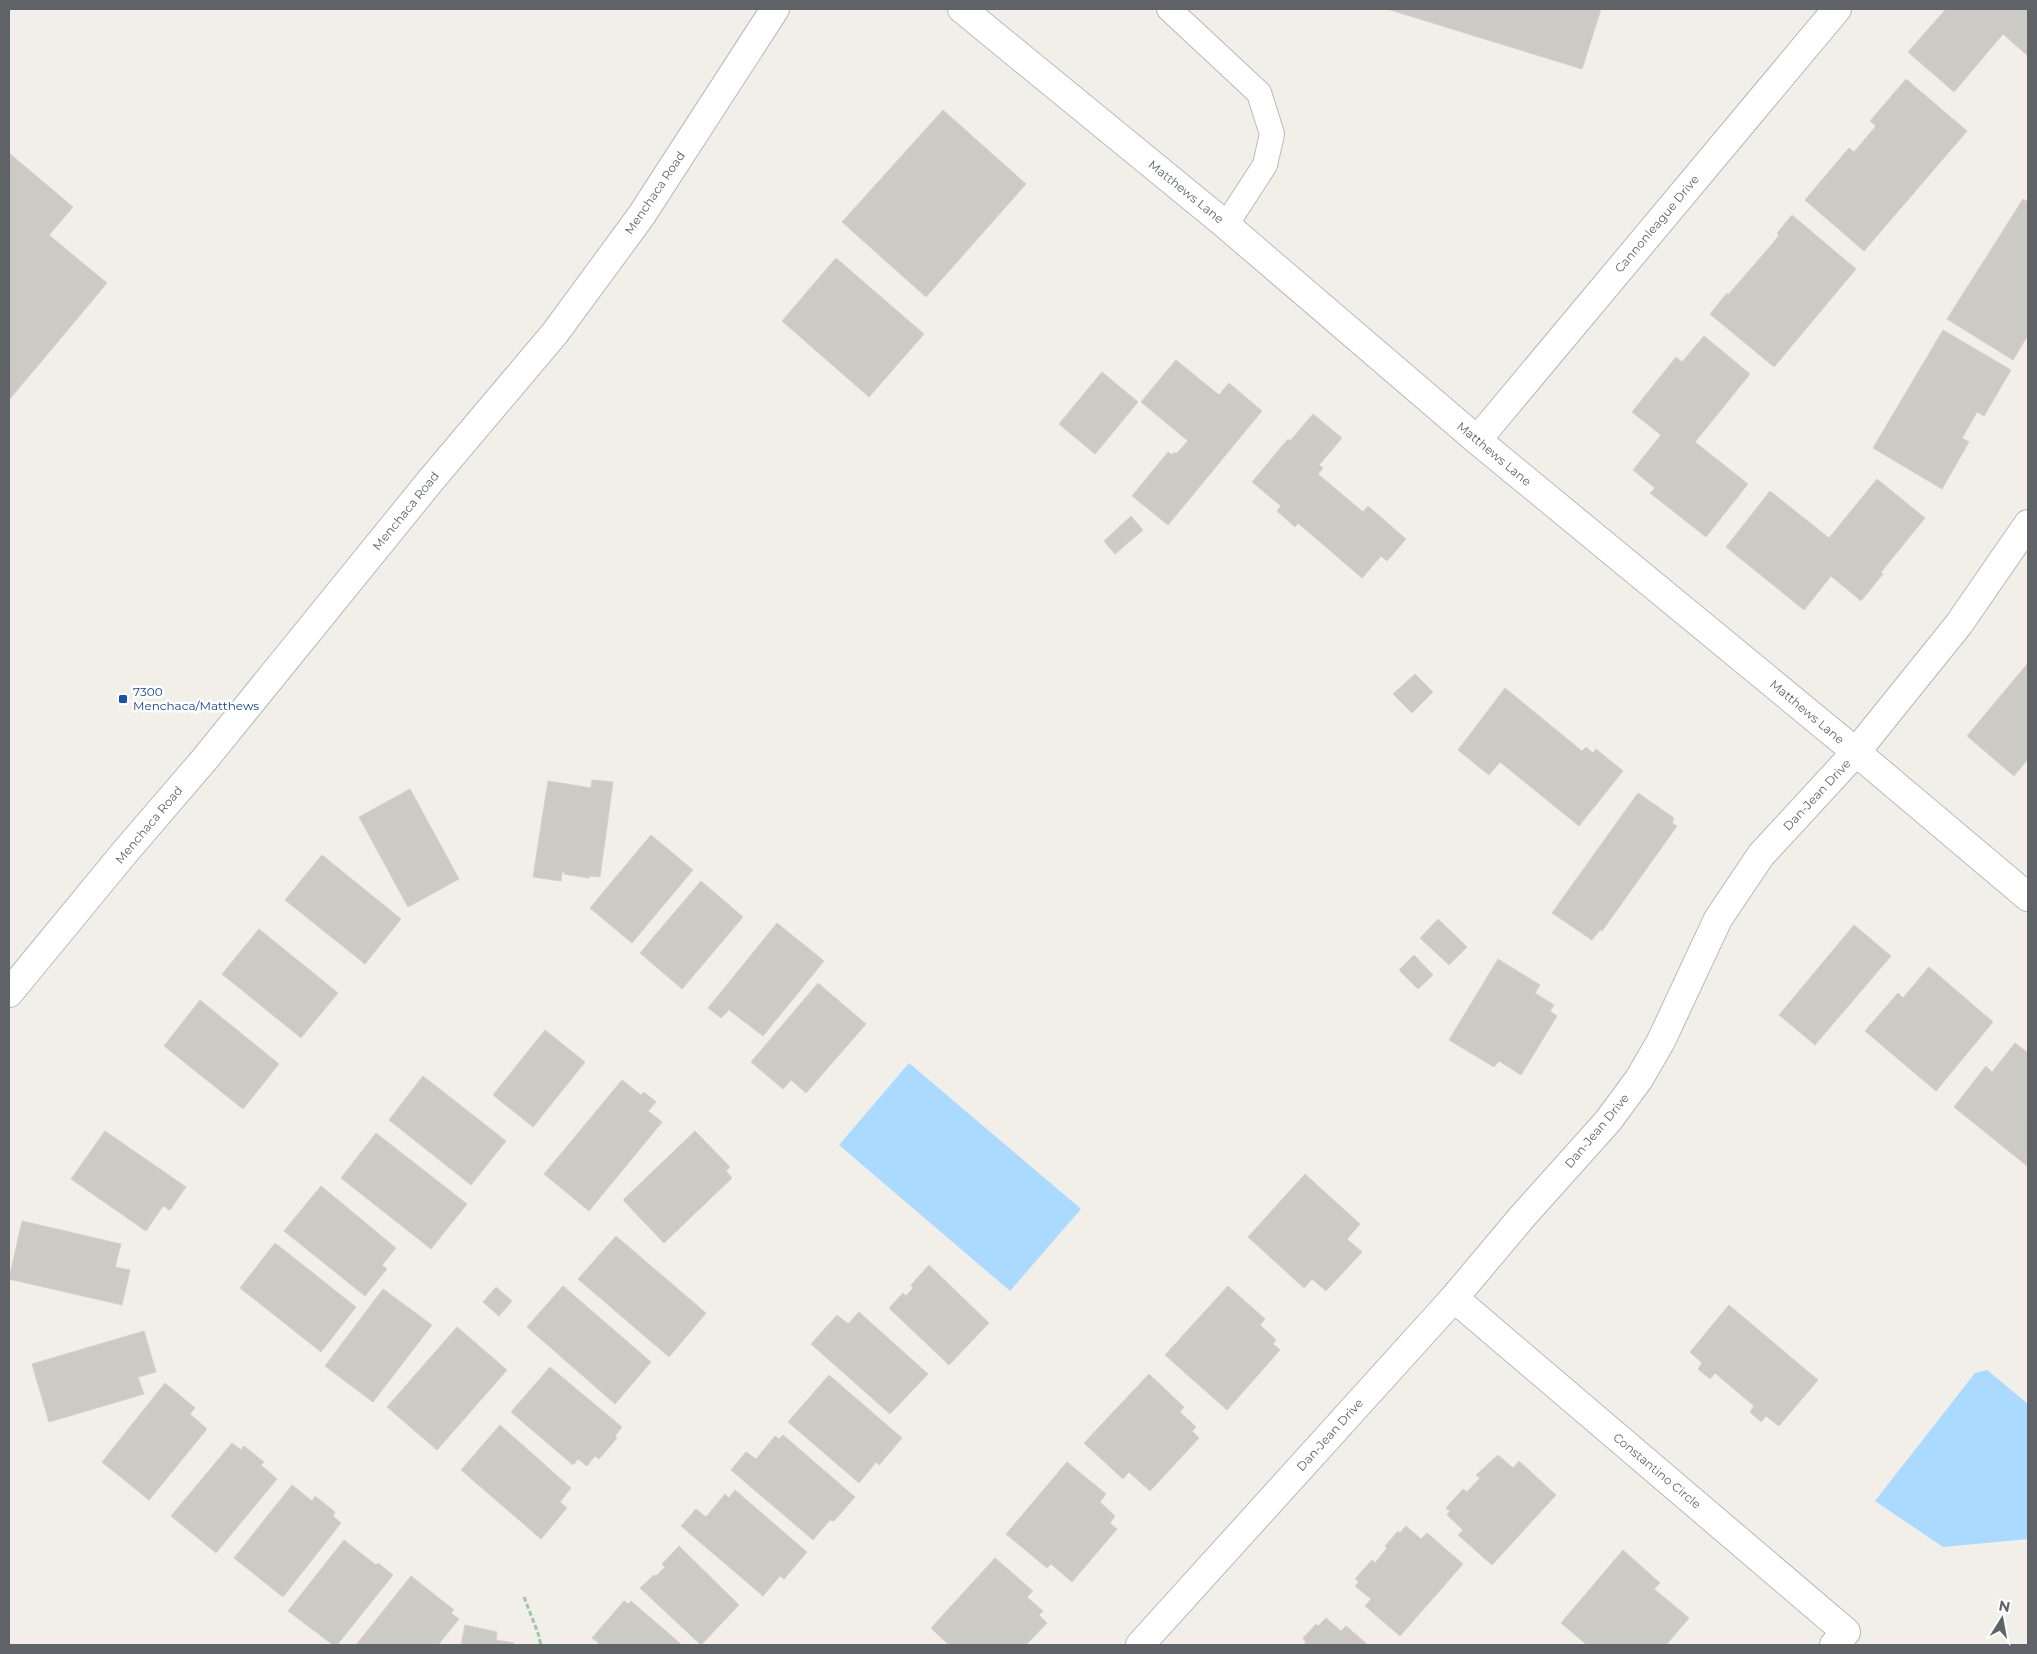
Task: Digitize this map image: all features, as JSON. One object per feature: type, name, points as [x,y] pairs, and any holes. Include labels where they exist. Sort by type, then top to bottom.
[{"type":"street","name":"Menchaca Road","points":[[9,993],[125,852],[204,760],[431,480],[555,333],[641,216],[775,9]]},
{"type":"street","name":"Matthews Lane","points":[[962,9],[1226,225],[1477,440],[1856,752],[2028,897]]},
{"type":"street","name":"Cannonleague Drive","points":[[1477,440],[1837,9]]},
{"type":"street","name":"Dan-Jean Drive","points":[[1140,1645],[1454,1298],[1522,1216],[1608,1122],[1639,1080],[1661,1042],[1718,919],[1761,855],[1856,752],[1959,624],[2028,524]]},
{"type":"street","name":"Constantino Circle","points":[[1454,1298],[1846,1632],[1834,1645]]},
{"type":"lane","points":[[1168,9],[1259,93],[1272,134],[1265,166],[1226,225]]},
{"type":"path","points":[[524,1597],[541,1645]]},
{"type":"water","points":[[909,1063],[1081,1209],[1010,1291],[839,1145]]},
{"type":"water","points":[[1987,1370],[2028,1404],[2028,1539],[1943,1547],[1875,1501],[1975,1373]]},
{"type":"building","points":[[1387,9],[1601,9],[1582,69]]},
{"type":"building","points":[[1946,9],[2028,9],[2028,56],[2003,34],[1954,92],[1908,52]]},
{"type":"building","points":[[1906,79],[1967,131],[1864,251],[1805,200],[1849,148],[1854,152],[1876,126],[1870,121]]},
{"type":"building","points":[[943,110],[1026,184],[926,297],[842,222]]},
{"type":"building","points":[[9,153],[73,207],[49,235],[107,283],[9,400]]},
{"type":"building","points":[[2023,199],[2028,202],[2028,335],[2013,360],[1947,319]]},
{"type":"building","points":[[1792,215],[1856,269],[1774,367],[1710,314],[1773,243],[1779,235],[1777,233]]},
{"type":"building","points":[[836,258],[924,334],[869,397],[782,321]]},
{"type":"building","points":[[1943,330],[2011,370],[1984,416],[1977,412],[1962,438],[1969,442],[1942,489],[1873,448]]},
{"type":"building","points":[[1704,336],[1750,374],[1695,442],[1748,484],[1706,537],[1650,493],[1655,488],[1633,470],[1661,435],[1632,412],[1676,357],[1682,362]]},
{"type":"building","points":[[1176,360],[1219,395],[1229,383],[1262,411],[1168,525],[1132,496],[1168,452],[1172,455],[1174,452],[1176,454],[1188,441],[1141,402]]},
{"type":"building","points":[[1102,372],[1138,402],[1095,454],[1059,424]]},
{"type":"building","points":[[1313,414],[1342,438],[1319,465],[1323,468],[1318,474],[1363,512],[1368,506],[1406,539],[1387,561],[1381,556],[1362,578],[1298,523],[1295,527],[1277,511],[1281,506],[1252,482],[1288,439],[1290,441]]},
{"type":"building","points":[[1877,479],[1925,518],[1881,572],[1883,574],[1861,601],[1831,576],[1804,610],[1726,547],[1770,491],[1829,538]]},
{"type":"building","points":[[1131,516],[1143,530],[1115,554],[1104,541]]},
{"type":"building","points":[[2028,663],[2028,759],[2014,776],[1967,736]]},
{"type":"building","points":[[1415,674],[1433,692],[1412,713],[1393,694]]},
{"type":"building","points":[[1505,688],[1582,751],[1586,747],[1593,753],[1596,749],[1623,771],[1579,826],[1500,762],[1489,775],[1458,750]]},
{"type":"building","points":[[592,780],[613,782],[600,877],[590,876],[589,878],[564,874],[565,872],[562,872],[561,881],[533,877],[548,781],[591,788]]},
{"type":"building","points":[[410,789],[459,879],[408,907],[359,817]]},
{"type":"building","points":[[1638,793],[1674,818],[1672,823],[1677,826],[1602,931],[1600,930],[1592,940],[1552,913]]},
{"type":"building","points":[[651,835],[693,870],[632,943],[590,908]]},
{"type":"building","points":[[322,855],[401,919],[365,964],[285,900]]},
{"type":"building","points":[[701,881],[743,917],[682,989],[640,953]]},
{"type":"building","points":[[1438,919],[1467,947],[1449,965],[1420,938]]},
{"type":"building","points":[[777,923],[824,961],[763,1036],[729,1010],[721,1018],[708,1008]]},
{"type":"building","points":[[1854,925],[1891,956],[1815,1045],[1779,1015]]},
{"type":"building","points":[[259,929],[338,993],[301,1038],[222,974]]},
{"type":"building","points":[[1414,955],[1433,975],[1418,989],[1399,970]]},
{"type":"building","points":[[1498,959],[1540,985],[1535,993],[1554,1005],[1550,1011],[1557,1016],[1521,1075],[1499,1061],[1494,1067],[1449,1040]]},
{"type":"building","points":[[1929,967],[1993,1022],[1936,1091],[1865,1031],[1898,993],[1903,998]]},
{"type":"building","points":[[818,983],[866,1024],[806,1093],[791,1080],[783,1089],[751,1062]]},
{"type":"building","points":[[200,1000],[279,1064],[243,1109],[164,1046]]},
{"type":"building","points":[[545,1030],[585,1062],[533,1127],[493,1095]]},
{"type":"building","points":[[2015,1043],[2028,1053],[2027,1166],[1954,1107],[1986,1066],[1992,1072]]},
{"type":"building","points":[[423,1076],[506,1141],[471,1185],[389,1120]]},
{"type":"building","points":[[622,1080],[641,1095],[644,1092],[656,1102],[648,1111],[662,1122],[589,1211],[544,1174]]},
{"type":"building","points":[[105,1131],[186,1187],[170,1210],[163,1206],[146,1231],[71,1179]]},
{"type":"building","points":[[695,1131],[730,1167],[726,1171],[732,1178],[664,1243],[623,1200]]},
{"type":"building","points":[[376,1133],[467,1204],[431,1249],[341,1178]]},
{"type":"building","points":[[1305,1174],[1360,1224],[1347,1239],[1362,1252],[1326,1291],[1312,1279],[1304,1288],[1248,1237]]},
{"type":"building","points":[[321,1186],[396,1248],[382,1265],[387,1269],[365,1296],[284,1231]]},
{"type":"building","points":[[22,1221],[121,1244],[115,1267],[130,1270],[122,1305],[9,1279]]},
{"type":"building","points":[[616,1236],[706,1313],[669,1357],[578,1279]]},
{"type":"building","points":[[275,1243],[356,1307],[321,1352],[240,1288]]},
{"type":"building","points":[[929,1265],[989,1323],[949,1365],[889,1308],[903,1293],[906,1296],[913,1288],[911,1285]]},
{"type":"building","points":[[563,1286],[651,1362],[615,1404],[527,1327]]},
{"type":"building","points":[[1228,1286],[1265,1319],[1260,1325],[1276,1340],[1273,1344],[1280,1350],[1227,1410],[1165,1355]]},
{"type":"building","points":[[496,1287],[512,1301],[499,1316],[483,1302]]},
{"type":"building","points":[[383,1289],[432,1325],[373,1402],[325,1366]]},
{"type":"building","points":[[1729,1305],[1818,1380],[1779,1426],[1766,1416],[1761,1422],[1750,1412],[1754,1406],[1715,1373],[1710,1379],[1698,1369],[1702,1363],[1690,1352]]},
{"type":"building","points":[[859,1312],[928,1374],[890,1414],[811,1344],[837,1315],[848,1324]]},
{"type":"building","points":[[457,1327],[507,1370],[437,1450],[387,1407]]},
{"type":"building","points":[[144,1331],[156,1372],[138,1377],[144,1394],[49,1422],[32,1364]]},
{"type":"building","points":[[550,1367],[622,1427],[615,1436],[617,1438],[599,1459],[595,1456],[587,1466],[578,1459],[573,1465],[511,1412]]},
{"type":"building","points":[[1149,1374],[1184,1407],[1180,1412],[1196,1427],[1192,1431],[1199,1438],[1150,1491],[1129,1472],[1123,1479],[1084,1443]]},
{"type":"building","points":[[829,1375],[902,1438],[879,1465],[876,1462],[859,1483],[788,1422]]},
{"type":"building","points":[[165,1383],[195,1408],[190,1414],[207,1429],[149,1500],[102,1462]]},
{"type":"building","points":[[500,1425],[571,1488],[560,1502],[567,1508],[541,1539],[461,1470]]},
{"type":"building","points":[[783,1435],[855,1497],[834,1521],[830,1520],[813,1540],[731,1470],[746,1452],[756,1459],[775,1436],[779,1439]]},
{"type":"building","points":[[232,1443],[241,1450],[244,1446],[264,1462],[261,1465],[277,1479],[216,1553],[171,1516]]},
{"type":"building","points":[[1498,1455],[1513,1468],[1519,1461],[1556,1495],[1492,1565],[1458,1535],[1463,1530],[1447,1515],[1450,1511],[1446,1508],[1463,1489],[1467,1492],[1480,1478],[1476,1475]]},
{"type":"building","points":[[1067,1462],[1106,1494],[1100,1502],[1115,1516],[1110,1523],[1117,1529],[1072,1582],[1051,1564],[1047,1568],[1006,1534]]},
{"type":"building","points":[[292,1485],[312,1501],[315,1496],[335,1512],[333,1516],[341,1523],[283,1597],[234,1558]]},
{"type":"building","points":[[735,1490],[807,1552],[784,1579],[780,1576],[763,1596],[681,1526],[696,1509],[706,1517],[725,1494],[729,1498]]},
{"type":"building","points":[[1406,1526],[1421,1539],[1427,1533],[1463,1564],[1400,1636],[1365,1606],[1371,1599],[1355,1586],[1359,1582],[1355,1579],[1372,1560],[1375,1563],[1387,1548],[1385,1546],[1398,1531],[1400,1533]]},
{"type":"building","points":[[344,1540],[376,1565],[378,1563],[393,1575],[337,1645],[333,1645],[288,1611]]},
{"type":"building","points":[[679,1546],[739,1605],[701,1645],[640,1588],[665,1567],[662,1564]]},
{"type":"building","points":[[1623,1550],[1660,1583],[1654,1589],[1689,1618],[1666,1645],[1587,1645],[1561,1623]]},
{"type":"building","points":[[995,1558],[1033,1591],[1027,1597],[1043,1611],[1039,1615],[1047,1623],[1026,1645],[949,1645],[931,1628]]},
{"type":"building","points":[[411,1576],[454,1610],[451,1613],[459,1619],[438,1645],[356,1645]]},
{"type":"building","points":[[624,1601],[628,1604],[631,1601],[682,1645],[597,1645],[599,1643],[592,1638]]},
{"type":"building","points":[[1326,1618],[1341,1631],[1346,1626],[1368,1645],[1303,1645],[1306,1642],[1303,1638],[1316,1624],[1318,1626]]},
{"type":"building","points":[[465,1625],[497,1632],[496,1640],[514,1643],[513,1645],[461,1645]]},
{"type":"place","name":"7300 Menchaca/Matthews","points":[[123,699]]}]
